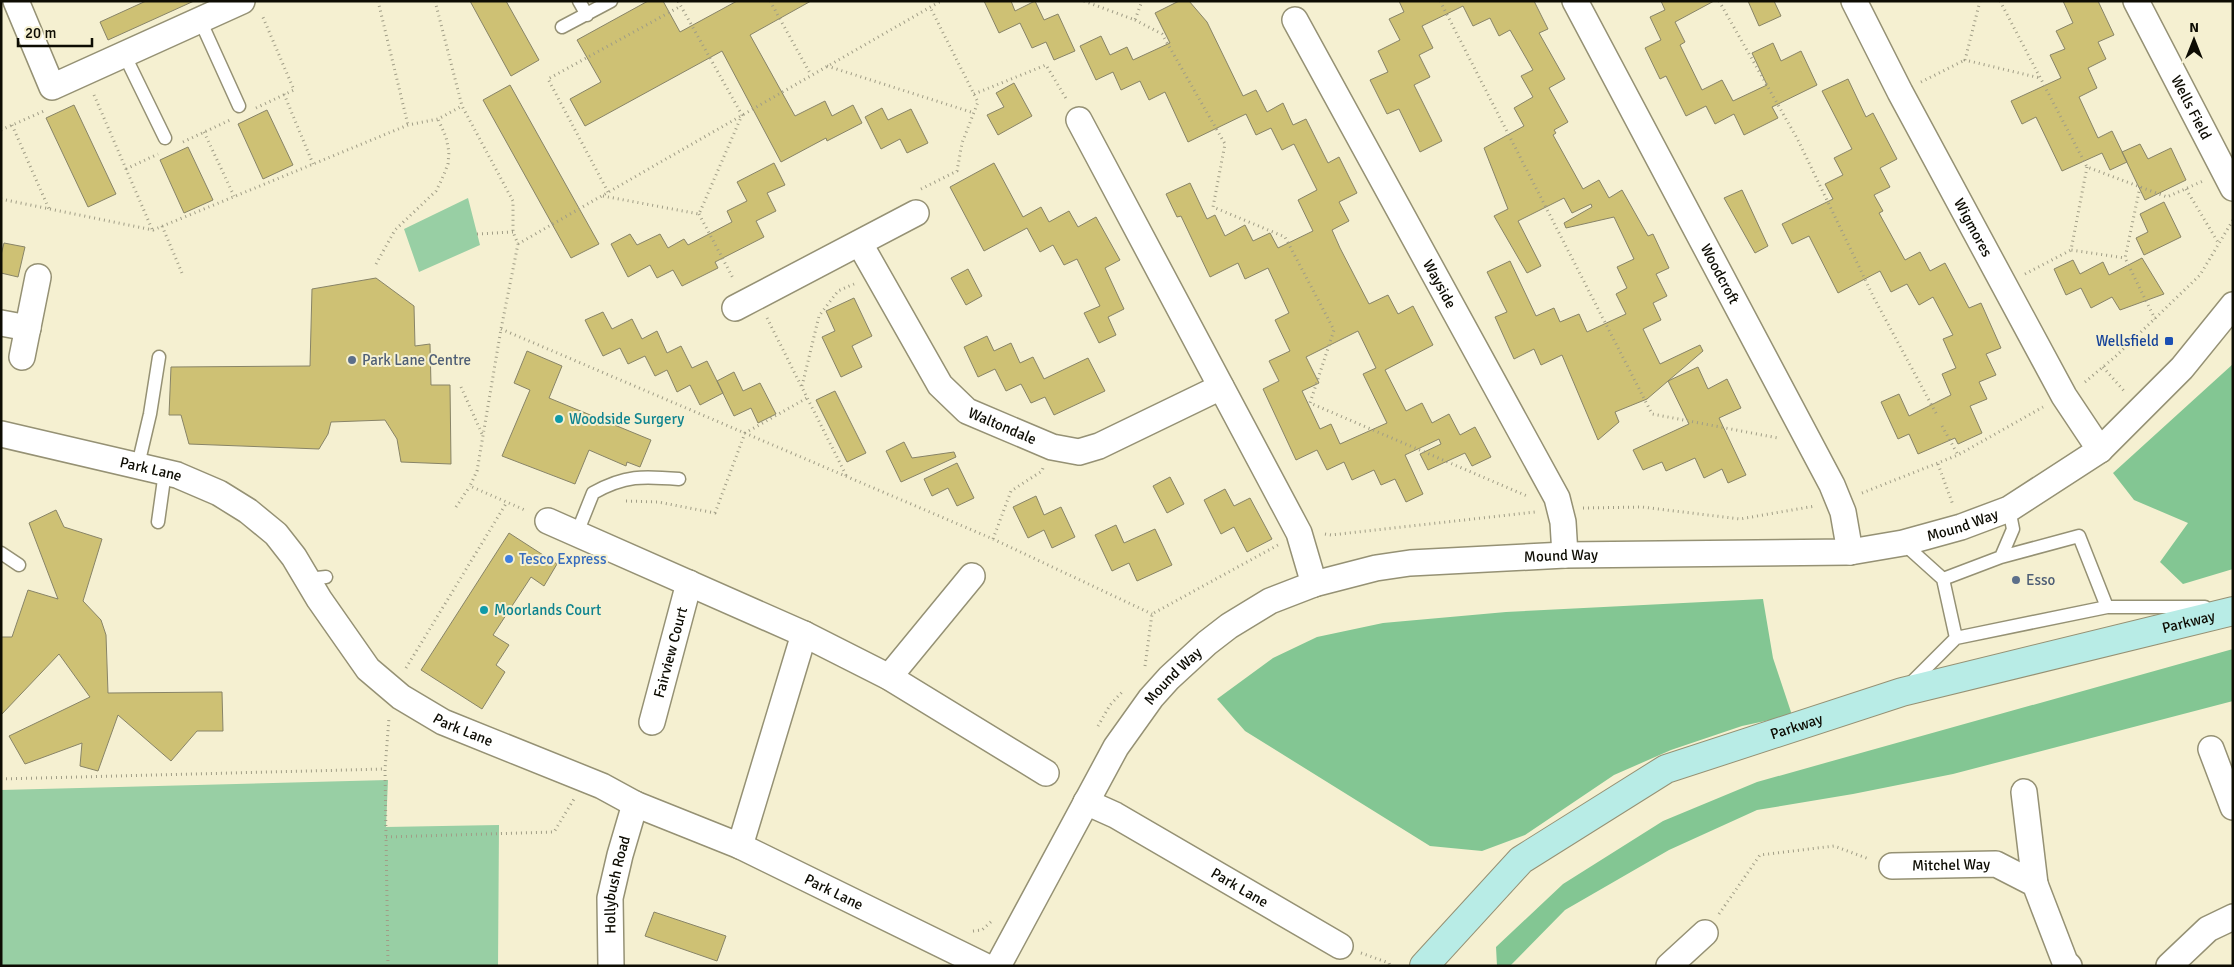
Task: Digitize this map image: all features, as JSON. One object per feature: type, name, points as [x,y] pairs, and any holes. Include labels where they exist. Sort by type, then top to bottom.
[{"type":"main road","name":"Parkway","points":[[1424,966],[1521,860],[1666,769],[1902,692],[2233,609]]},
{"type":"street","points":[[16,1],[52,87],[242,1]]},
{"type":"street","name":"Woodcroft","points":[[1574,1],[1839,501],[1850,552]]},
{"type":"street","name":"Wigmores","points":[[1854,1],[1900,92],[2070,407],[2100,450]]},
{"type":"street","name":"Wells Field","points":[[2136,1],[2229,180]]},
{"type":"street","name":"Wayside","points":[[1294,20],[1557,498],[1563,522],[1566,555]]},
{"type":"street","points":[[1079,120],[1299,533],[1314,584]]},
{"type":"street","points":[[745,303],[916,213]]},
{"type":"street","name":"Waltondale","points":[[860,244],[940,386],[967,411],[1052,447],[1079,452],[1099,446],[1221,387]]},
{"type":"street","points":[[22,357],[38,277]]},
{"type":"street","name":"Mound Way","points":[[998,966],[1116,747],[1151,698],[1181,667],[1207,642],[1244,616],[1291,591],[1376,568],[1410,563],[1566,555],[1850,552],[1903,544],[1961,528],[2009,509],[2100,450],[2182,368],[2233,305]]},
{"type":"street","points":[[1,323],[28,328]]},
{"type":"street","name":"Park Lane","points":[[1,434],[165,472],[211,489],[248,511],[276,534],[294,556],[317,578],[319,599],[368,669],[400,697],[443,722],[586,780],[635,804],[740,846],[985,966]]},
{"type":"street","points":[[548,520],[804,634],[889,677],[1046,773]]},
{"type":"street","points":[[889,677],[972,576]]},
{"type":"street","name":"Fairview Court","points":[[652,722],[689,583]]},
{"type":"street","points":[[740,846],[804,634]]},
{"type":"street","points":[[2211,749],[2233,807]]},
{"type":"street","points":[[2024,792],[2035,884],[2065,962],[2069,966]]},
{"type":"street","name":"Park Lane","points":[[1086,802],[1115,815],[1340,946]]},
{"type":"street","name":"Hollybush Road","points":[[611,966],[610,898],[635,804]]},
{"type":"street","name":"Mitchel Way","points":[[1892,866],[1996,864],[2035,884]]},
{"type":"street","points":[[2169,966],[2208,929],[2233,916]]},
{"type":"street","points":[[1669,966],[1705,933]]},
{"type":"lane","points":[[579,1],[587,15]]},
{"type":"lane","points":[[562,27],[611,1]]},
{"type":"lane","points":[[200,20],[239,106]]},
{"type":"lane","points":[[124,54],[165,138]]},
{"type":"lane","points":[[138,465],[150,414],[159,357]]},
{"type":"lane","points":[[158,522],[165,472]]},
{"type":"lane","points":[[577,533],[592,493],[612,482],[644,476],[679,479]]},
{"type":"lane","points":[[2001,556],[2013,529],[2009,509]]},
{"type":"lane","points":[[1943,579],[2001,556],[2080,536],[2107,607]]},
{"type":"lane","points":[[1903,544],[1943,579],[1956,638]]},
{"type":"lane","points":[[1,553],[19,565]]},
{"type":"lane","points":[[1902,692],[1956,638],[2107,607],[2233,609]]},
{"type":"path","points":[[378,1],[408,125]]},
{"type":"path","points":[[436,1],[462,106],[513,201],[513,232],[518,244],[501,328],[477,471],[456,508]]},
{"type":"path","points":[[678,1],[742,115]]},
{"type":"path","points":[[770,1],[811,75]]},
{"type":"path","points":[[518,244],[941,1]]},
{"type":"path","points":[[1084,1],[1135,20],[1162,34],[1225,144],[1213,207],[1285,237],[1334,330],[1310,403],[1529,497]]},
{"type":"path","points":[[1135,20],[1142,1]]},
{"type":"path","points":[[1440,1],[1652,414],[1809,444]]},
{"type":"path","points":[[1719,1],[1798,140],[1874,298],[1936,414]]},
{"type":"path","points":[[1965,60],[1980,1]]},
{"type":"path","points":[[2000,1],[2087,167],[2071,250]]},
{"type":"path","points":[[608,192],[548,79],[681,6]]},
{"type":"path","points":[[916,213],[916,192],[957,171],[962,143],[978,102],[930,7]]},
{"type":"path","points":[[1900,92],[1965,60],[2040,78]]},
{"type":"path","points":[[974,94],[1046,64],[1079,120]]},
{"type":"path","points":[[826,66],[974,113]]},
{"type":"path","points":[[84,72],[152,230]]},
{"type":"path","points":[[1,130],[46,110],[52,87]]},
{"type":"path","points":[[284,94],[313,164]]},
{"type":"path","points":[[1,199],[152,230],[408,125],[438,119],[462,106]]},
{"type":"path","points":[[699,214],[742,115]]},
{"type":"path","points":[[376,264],[395,230],[436,191],[442,179],[448,164],[449,152],[446,137],[438,119]]},
{"type":"path","points":[[12,125],[49,209]]},
{"type":"path","points":[[204,132],[234,196]]},
{"type":"path","points":[[2087,167],[2167,197],[2186,189],[2229,180]]},
{"type":"path","points":[[2140,186],[2124,258],[2155,319]]},
{"type":"path","points":[[2186,189],[2219,244]]},
{"type":"path","points":[[602,196],[699,214]]},
{"type":"path","points":[[699,214],[745,303],[802,387],[847,477]]},
{"type":"path","points":[[2082,384],[2155,319],[2200,275],[2233,220]]},
{"type":"path","points":[[162,226],[182,273]]},
{"type":"path","points":[[477,234],[513,232]]},
{"type":"path","points":[[2004,286],[2071,250],[2124,258]]},
{"type":"path","points":[[802,387],[819,316],[838,291],[878,275]]},
{"type":"path","points":[[501,328],[993,539],[1152,614]]},
{"type":"path","points":[[2103,367],[2126,393]]},
{"type":"path","points":[[461,387],[483,436]]},
{"type":"path","points":[[622,500],[658,502],[715,513],[745,433],[807,398]]},
{"type":"path","points":[[1859,494],[1958,456],[2048,405]]},
{"type":"path","points":[[1942,426],[1958,456]]},
{"type":"path","points":[[993,539],[1011,492],[1042,471],[1052,447]]},
{"type":"path","points":[[1938,464],[1961,528]]},
{"type":"path","points":[[470,486],[548,520]]},
{"type":"path","points":[[1577,508],[1642,507],[1740,519],[1817,506]]},
{"type":"path","points":[[1324,534],[1331,535],[1542,511]]},
{"type":"path","points":[[1,779],[385,769]]},
{"type":"path","points":[[386,836],[554,832],[586,780]]},
{"type":"path","points":[[1705,933],[1760,854],[1834,846],[1892,866]]},
{"type":"path","points":[[1340,946],[1377,958],[1389,963],[1390,966]]},
{"type":"green space","points":[[468,198],[480,245],[419,272],[404,229]]},
{"type":"green space","points":[[2233,364],[2233,569],[2183,584],[2160,562],[2188,523],[2134,500],[2113,473]]},
{"type":"green space","points":[[1763,599],[1773,658],[1792,715],[1742,726],[1671,750],[1614,775],[1525,835],[1482,851],[1430,846],[1245,731],[1217,699],[1273,658],[1317,637],[1383,623],[1506,612]]},
{"type":"green space","points":[[2233,649],[2233,701],[1953,774],[1853,794],[1757,810],[1669,850],[1565,910],[1510,966],[1497,966],[1496,947],[1563,884],[1663,821],[1757,782]]},
{"type":"green space","points":[[388,780],[386,827],[499,825],[498,966],[1,966],[1,790]]},
{"type":"building","points":[[146,1],[194,1],[108,40],[100,22]]},
{"type":"building","points":[[470,1],[506,1],[539,60],[511,76]]},
{"type":"building","points":[[648,1],[663,1],[680,32],[737,1],[811,1],[750,35],[795,116],[825,101],[832,116],[853,105],[862,123],[827,141],[826,138],[781,162],[722,51],[585,126],[570,99],[601,82],[577,40]]},
{"type":"building","points":[[984,1],[1011,1],[1015,11],[1035,1],[1044,20],[1058,14],[1075,51],[1054,60],[1046,42],[1032,48],[1020,23],[999,33]]},
{"type":"building","points":[[1179,1],[1189,1],[1207,22],[1243,96],[1256,90],[1267,112],[1283,103],[1293,125],[1306,119],[1328,163],[1339,157],[1357,193],[1339,202],[1349,221],[1332,230],[1340,248],[1369,304],[1388,295],[1398,314],[1413,306],[1433,345],[1385,370],[1406,411],[1422,403],[1432,423],[1449,414],[1460,435],[1475,427],[1491,457],[1472,466],[1465,453],[1428,470],[1420,454],[1441,444],[1439,439],[1405,455],[1423,494],[1406,502],[1395,479],[1381,485],[1374,470],[1352,480],[1344,462],[1327,470],[1317,450],[1296,460],[1263,389],[1279,381],[1269,361],[1290,351],[1275,320],[1289,313],[1268,268],[1245,279],[1238,263],[1210,277],[1181,216],[1177,217],[1166,194],[1190,183],[1207,219],[1215,215],[1225,236],[1245,225],[1253,241],[1270,233],[1278,248],[1313,231],[1298,200],[1317,190],[1294,144],[1282,150],[1271,128],[1256,135],[1246,114],[1188,142],[1165,92],[1149,100],[1140,81],[1121,90],[1113,72],[1096,80],[1080,46],[1101,36],[1110,55],[1127,47],[1133,60],[1170,43],[1155,13]],"holes":[[[1358,331],[1376,368],[1363,374],[1387,423],[1340,444],[1331,424],[1320,429],[1302,391],[1319,383],[1306,357]]]},
{"type":"building","points":[[1399,1],[1534,1],[1548,29],[1539,33],[1565,79],[1549,88],[1568,122],[1554,130],[1556,133],[1553,135],[1583,189],[1599,180],[1609,198],[1622,190],[1648,236],[1653,234],[1669,268],[1656,274],[1667,296],[1653,303],[1661,320],[1643,329],[1660,364],[1700,345],[1703,351],[1647,399],[1615,412],[1619,422],[1598,440],[1562,355],[1541,365],[1534,349],[1514,359],[1495,317],[1507,312],[1487,272],[1510,261],[1536,316],[1554,308],[1560,322],[1579,314],[1587,332],[1626,314],[1616,294],[1627,288],[1617,267],[1634,259],[1614,217],[1566,228],[1564,223],[1592,207],[1591,204],[1572,213],[1564,198],[1518,221],[1541,266],[1527,273],[1494,216],[1508,209],[1484,148],[1524,126],[1514,108],[1533,97],[1521,76],[1533,70],[1510,30],[1499,36],[1490,18],[1473,26],[1463,6],[1422,26],[1433,48],[1419,55],[1430,77],[1414,85],[1442,141],[1420,152],[1399,109],[1387,114],[1370,80],[1388,72],[1378,51],[1400,40],[1389,19],[1404,12]]},
{"type":"building","points":[[1661,1],[1714,1],[1675,22],[1685,42],[1680,45],[1702,90],[1722,80],[1733,101],[1767,85],[1752,53],[1773,43],[1781,61],[1801,51],[1817,85],[1772,107],[1778,118],[1744,135],[1734,114],[1715,124],[1706,106],[1686,116],[1666,76],[1660,79],[1645,48],[1661,40],[1650,17],[1665,10]]},
{"type":"building","points":[[1748,1],[1774,1],[1781,16],[1759,26]]},
{"type":"building","points":[[2063,1],[2098,1],[2114,35],[2098,42],[2106,59],[2088,68],[2097,88],[2079,97],[2098,138],[2112,131],[2127,162],[2110,170],[2102,153],[2062,171],[2036,117],[2022,124],[2011,101],[2061,78],[2050,55],[2065,49],[2056,31],[2073,23]]},
{"type":"building","points":[[1848,79],[1866,117],[1873,113],[1897,159],[1880,168],[1890,187],[1874,195],[1883,211],[1879,213],[1905,260],[1920,252],[1930,271],[1945,263],[1969,308],[1981,303],[2001,348],[1986,354],[1996,375],[1979,382],[1987,399],[1970,406],[1982,433],[1958,444],[1955,438],[1918,454],[1909,434],[1898,439],[1881,402],[1899,394],[1909,416],[1951,395],[1942,374],[1956,368],[1943,339],[1953,335],[1933,297],[1919,305],[1907,284],[1891,292],[1880,271],[1838,293],[1809,236],[1792,244],[1782,224],[1833,199],[1825,184],[1843,175],[1834,158],[1852,149],[1822,91]]},
{"type":"building","points":[[1014,83],[1032,116],[998,135],[987,115],[1004,107],[996,93]]},
{"type":"building","points":[[510,85],[599,244],[571,258],[483,100]]},
{"type":"building","points":[[74,105],[116,194],[88,207],[46,118]]},
{"type":"building","points":[[882,108],[888,120],[911,109],[928,143],[907,153],[900,139],[881,149],[865,117]]},
{"type":"building","points":[[267,110],[293,165],[263,179],[238,124]]},
{"type":"building","points":[[2140,144],[2148,159],[2171,148],[2186,180],[2145,200],[2122,152]]},
{"type":"building","points":[[188,147],[213,200],[184,213],[160,160]]},
{"type":"building","points":[[774,163],[785,185],[767,193],[776,211],[756,221],[764,237],[715,262],[718,268],[682,286],[673,270],[657,278],[650,265],[628,277],[611,244],[630,234],[637,245],[660,234],[668,248],[684,239],[688,245],[732,222],[727,211],[747,201],[737,182]]},
{"type":"building","points":[[994,163],[1023,217],[1041,207],[1049,222],[1069,211],[1078,227],[1096,217],[1120,260],[1105,268],[1124,309],[1108,317],[1116,335],[1099,343],[1084,313],[1100,306],[1077,259],[1064,265],[1053,245],[1040,252],[1027,228],[984,251],[950,187]]},
{"type":"building","points":[[1742,190],[1768,246],[1755,253],[1724,198]]},
{"type":"building","points":[[2164,202],[2181,237],[2144,255],[2136,238],[2148,232],[2140,214]]},
{"type":"building","points":[[4,243],[25,247],[18,277],[1,273],[1,255]]},
{"type":"building","points":[[2142,258],[2164,294],[2120,310],[2112,297],[2091,308],[2081,288],[2066,295],[2054,269],[2073,260],[2080,274],[2103,262],[2109,275]]},
{"type":"building","points":[[968,269],[982,296],[966,305],[951,278]]},
{"type":"building","points":[[376,278],[414,306],[415,346],[430,344],[431,385],[450,385],[451,464],[401,462],[397,439],[385,420],[331,422],[328,434],[319,449],[189,444],[181,415],[169,415],[171,367],[310,366],[312,289]]},
{"type":"building","points":[[854,298],[872,336],[852,346],[862,367],[841,377],[822,337],[835,331],[826,311]]},
{"type":"building","points":[[603,312],[612,329],[632,319],[642,339],[657,331],[667,353],[681,346],[692,368],[707,361],[723,393],[700,405],[690,385],[677,392],[667,370],[655,376],[645,356],[628,364],[620,348],[603,356],[585,320]]},
{"type":"building","points":[[987,336],[994,351],[1011,343],[1020,363],[1033,357],[1044,379],[1088,358],[1105,391],[1054,415],[1045,397],[1031,403],[1021,384],[1006,391],[995,369],[978,377],[964,347]]},
{"type":"building","name":"Woodside Surgery","points":[[527,351],[562,366],[549,398],[651,440],[640,467],[627,462],[626,466],[589,450],[575,484],[502,456],[530,390],[514,383]]},
{"type":"building","points":[[1698,367],[1708,389],[1727,379],[1741,408],[1719,418],[1746,475],[1728,483],[1722,469],[1704,478],[1695,458],[1666,471],[1662,462],[1643,470],[1633,450],[1689,424],[1668,381]]},
{"type":"building","points":[[734,372],[743,391],[760,383],[776,414],[758,423],[751,408],[734,416],[717,381]]},
{"type":"building","points":[[835,391],[866,453],[847,462],[816,400]]},
{"type":"building","points":[[904,442],[912,458],[954,452],[956,457],[901,482],[886,451]]},
{"type":"building","points":[[957,463],[974,498],[957,506],[948,488],[932,496],[924,479]]},
{"type":"building","points":[[1170,477],[1184,504],[1167,513],[1153,486]]},
{"type":"building","points":[[1225,489],[1234,506],[1250,498],[1272,539],[1247,552],[1234,527],[1221,534],[1204,500]]},
{"type":"building","points":[[1036,496],[1044,515],[1061,507],[1075,537],[1052,548],[1044,530],[1028,538],[1013,507]]},
{"type":"building","points":[[56,510],[64,527],[102,539],[83,601],[101,620],[106,635],[108,693],[222,692],[223,731],[197,731],[171,761],[118,715],[98,771],[80,766],[82,743],[25,764],[9,736],[90,697],[59,654],[1,715],[1,637],[12,637],[28,590],[58,599],[29,523]]},
{"type":"building","points":[[1116,525],[1124,543],[1155,529],[1172,565],[1137,581],[1129,563],[1112,571],[1095,535]]},
{"type":"building","name":"Moorlands Court","points":[[509,533],[557,564],[544,586],[531,577],[493,635],[509,645],[496,665],[505,672],[482,709],[421,670]]},
{"type":"building","points":[[654,912],[726,936],[717,961],[645,936]]},
{"type":"place","name":"Wellsfield","points":[[2169,341]]},
{"type":"place","name":"Park Lane Centre","points":[[352,360]]},
{"type":"place","name":"Woodside Surgery","points":[[559,419]]},
{"type":"place","name":"Tesco Express","points":[[509,559]]},
{"type":"place","name":"Esso","points":[[2016,580]]},
{"type":"place","name":"Moorlands Court","points":[[484,610]]}]
